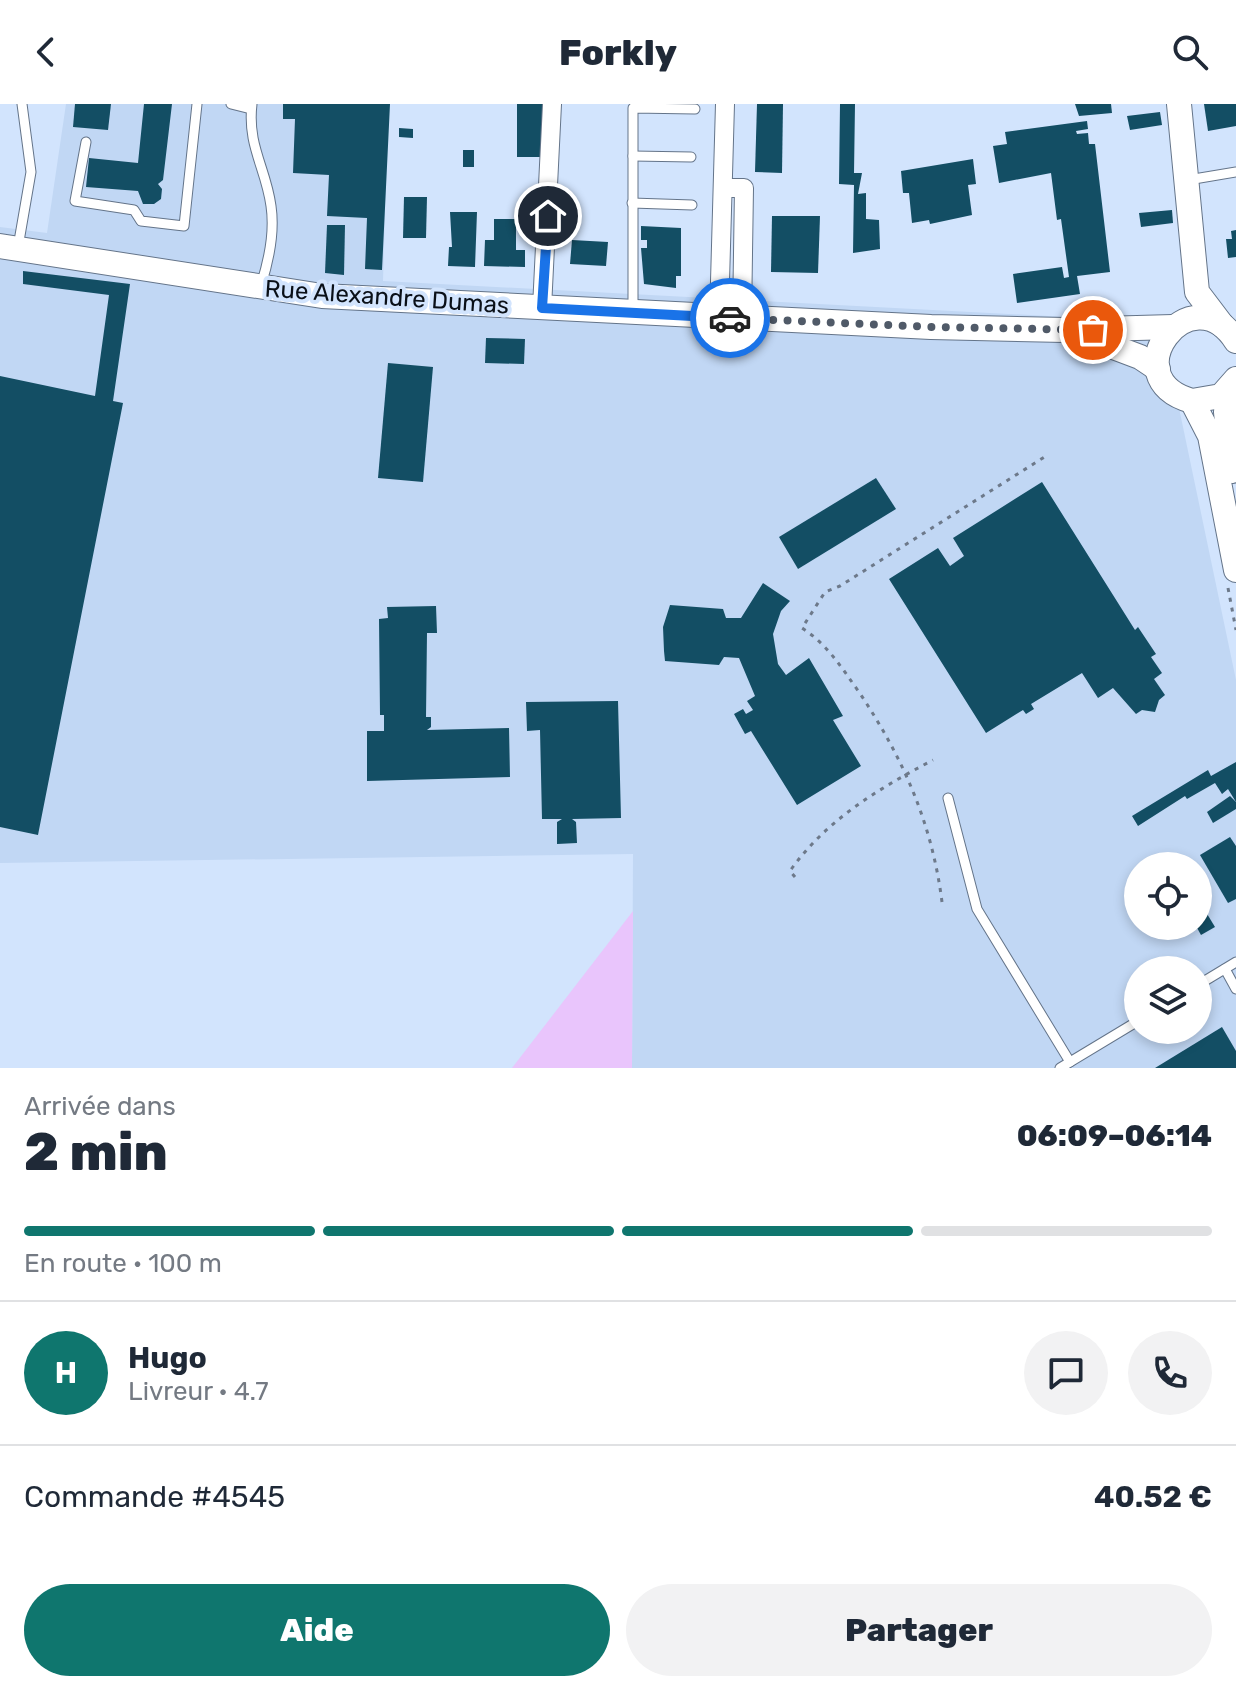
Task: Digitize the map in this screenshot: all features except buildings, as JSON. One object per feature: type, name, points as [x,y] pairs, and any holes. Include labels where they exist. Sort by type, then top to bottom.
[{"type":"street","points":[[542,308],[552,104]]},
{"type":"street","points":[[725,104],[724,188],[730,318]]},
{"type":"street","points":[[1179,104],[1197,292],[1232,334]]},
{"type":"street","name":"Rue Alexandre Dumas","points":[[6,245],[259,289],[322,296],[730,318],[1065,330],[1177,325],[1198,318],[1232,334]]},
{"type":"street","points":[[1158,369],[1161,341],[1177,325],[1197,292]]},
{"type":"street","name":"Rue Alexandre Dumas","points":[[1065,330],[1118,348],[1158,369],[1174,393],[1192,401]]},
{"type":"street","points":[[1234,384],[1212,400],[1192,401],[1210,436],[1236,570]]},
{"type":"street","points":[[1234,384],[1227,433],[1236,495]]},
{"type":"lane","points":[[6,245],[31,172],[22,104]]},
{"type":"lane","points":[[86,142],[75,201],[134,210],[141,221],[184,226],[197,104]]},
{"type":"lane","points":[[231,104],[252,106],[252,148],[271,204],[273,235],[259,289]]},
{"type":"lane","points":[[633,313],[633,108],[695,109]]},
{"type":"lane","points":[[633,156],[691,157]]},
{"type":"lane","points":[[1186,180],[1236,172]]},
{"type":"lane","points":[[632,203],[692,205]]},
{"type":"lane","points":[[948,798],[977,909],[1070,1062]]},
{"type":"lane","points":[[1212,977],[1236,962]]},
{"type":"lane","points":[[1225,969],[1236,989]]},
{"type":"lane","points":[[1060,1068],[1124,1029]]},
{"type":"path","points":[[942,902],[936,859],[909,774],[826,644],[802,628],[825,592],[840,586],[1046,456]]},
{"type":"path","points":[[795,877],[790,871],[810,843],[837,818],[933,760]]},
{"type":"shaded area","points":[[66,104],[388,104],[383,281],[1161,322],[1236,680],[1236,1068],[632,1068],[633,854],[0,863],[0,227],[47,233]]},
{"type":"shaded area","points":[[633,911],[632,1068],[512,1068]]},
{"type":"way so far","points":[[730,318],[1093,330]]},
{"type":"route","points":[[548,216],[542,308],[730,318]]}]
